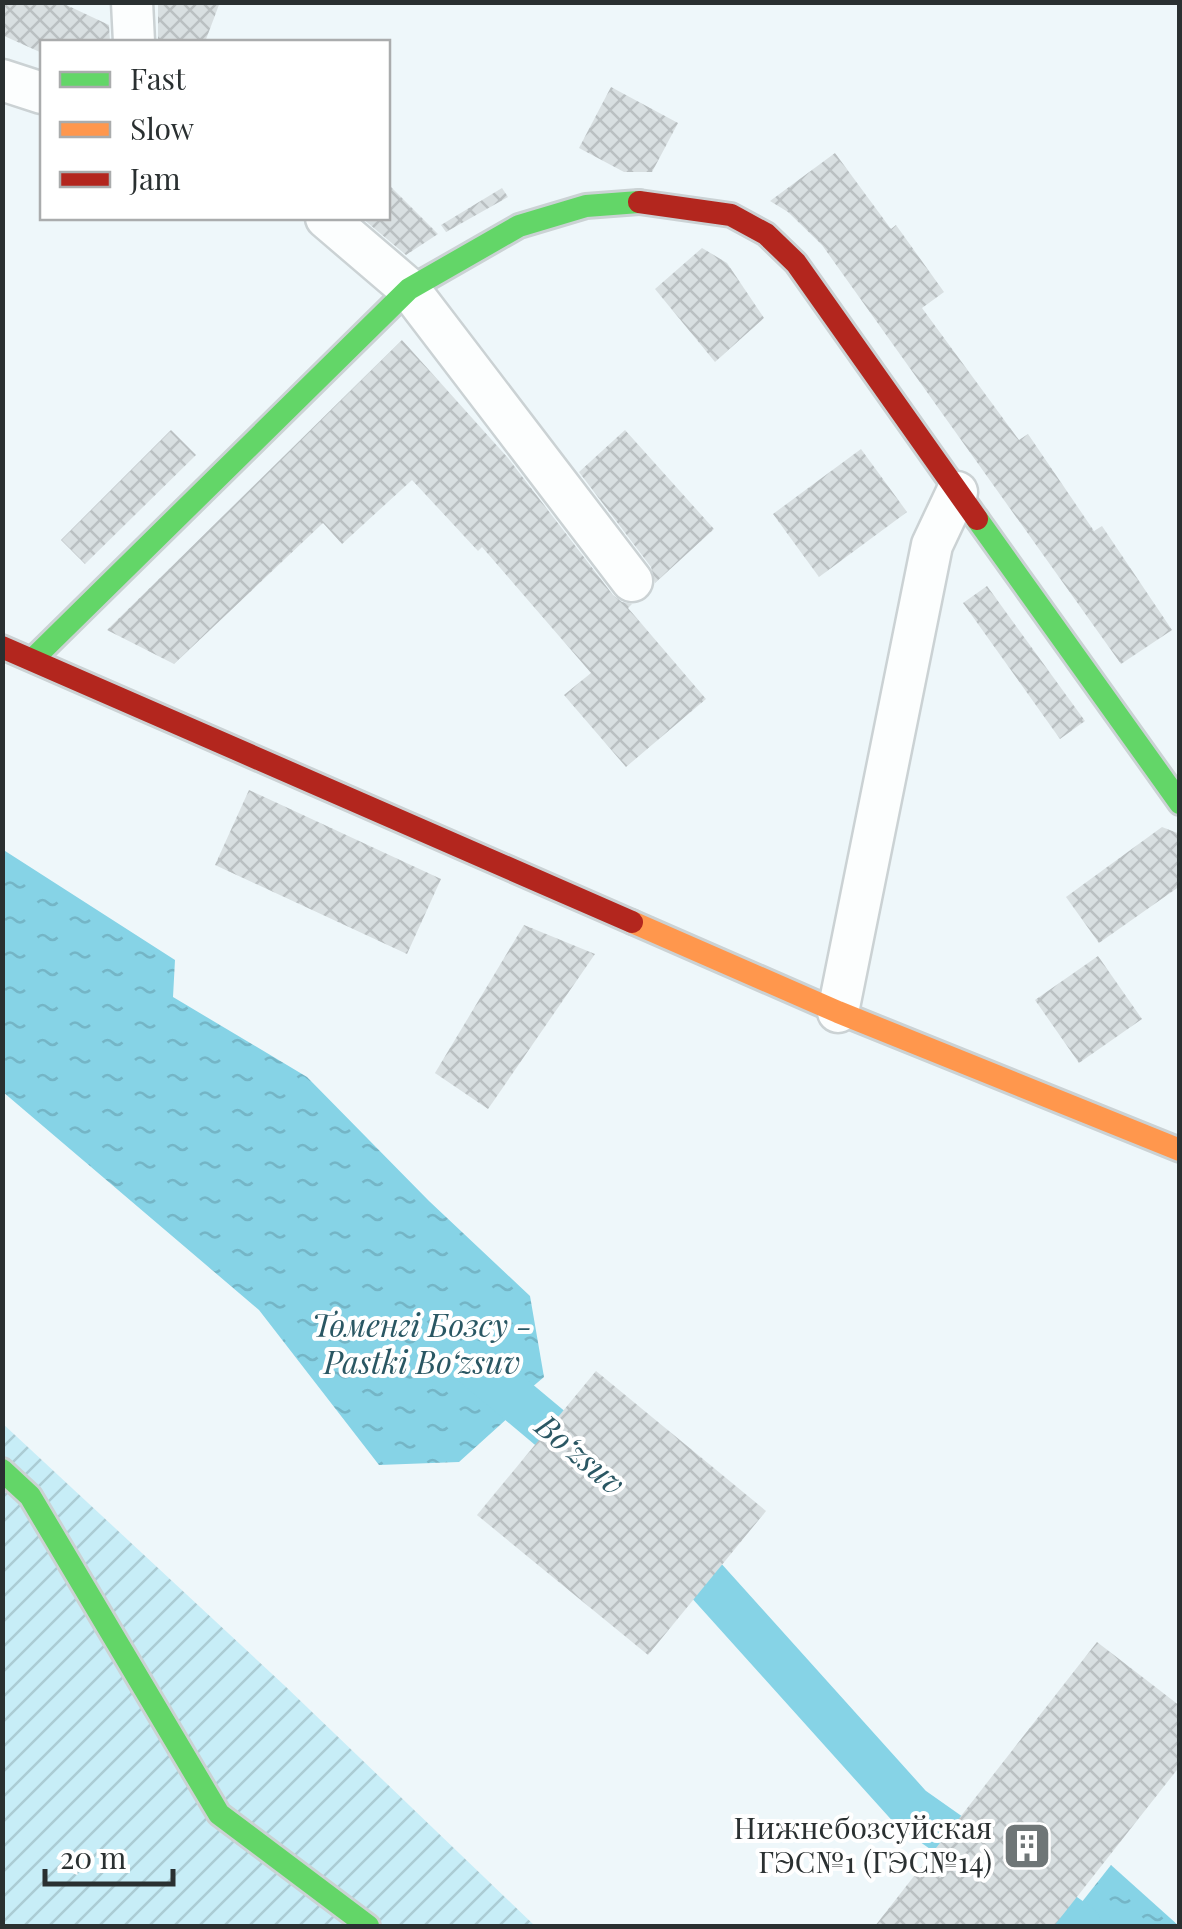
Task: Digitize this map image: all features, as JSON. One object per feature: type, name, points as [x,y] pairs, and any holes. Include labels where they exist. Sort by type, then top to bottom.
[{"type":"street","points":[[132,2],[134,40]]},
{"type":"street","points":[[2,80],[40,92]]},
{"type":"street","points":[[32,659],[409,289],[520,226],[586,206],[644,202],[731,215],[766,234],[796,263],[1180,803]]},
{"type":"street","points":[[328,220],[409,289],[632,581]]},
{"type":"street","points":[[838,1012],[932,545],[957,492]]},
{"type":"street","points":[[2,648],[838,1012],[1180,1150]]},
{"type":"street","points":[[2,1470],[30,1496],[219,1814],[368,1926]]},
{"type":"shaded area","points":[[2,1423],[285,1686],[535,1926],[3,1926]]},
{"type":"water","name":"Төменгі Бозсу - Pastki Boʻzsuv","points":[[2,849],[175,960],[173,997],[307,1077],[530,1296],[544,1377],[518,1399],[511,1415],[459,1462],[379,1465],[259,1310],[3,1092]]},
{"type":"water","points":[[1111,1865],[1179,1926],[1063,1926]]},
{"type":"building","points":[[2,2],[60,2],[109,25],[110,40],[40,40],[40,52],[2,35]]},
{"type":"building","points":[[158,2],[220,2],[206,40],[158,40]]},
{"type":"building","points":[[611,87],[678,123],[652,172],[624,172],[579,148]]},
{"type":"building","points":[[835,153],[891,229],[896,225],[944,292],[922,308],[1019,440],[1028,434],[1094,531],[1102,526],[1172,630],[1121,664],[822,245],[788,212],[770,201]]},
{"type":"building","points":[[390,186],[438,234],[406,255],[364,220],[390,220]]},
{"type":"building","points":[[502,188],[508,197],[446,232],[441,225]]},
{"type":"building","points":[[702,248],[727,263],[764,318],[715,362],[655,289]]},
{"type":"building","points":[[402,340],[508,458],[613,595],[632,604],[628,608],[706,699],[626,767],[564,695],[591,673],[482,547],[478,551],[412,480],[342,544],[323,523],[174,664],[107,630]]},
{"type":"building","points":[[171,430],[196,455],[85,564],[61,540]]},
{"type":"building","points":[[625,430],[714,529],[655,583],[651,567],[579,472]]},
{"type":"building","points":[[861,449],[907,512],[819,577],[773,514]]},
{"type":"building","points":[[987,586],[1085,721],[1060,739],[963,603]]},
{"type":"building","points":[[249,790],[441,879],[407,954],[215,865]]},
{"type":"building","points":[[1162,827],[1180,834],[1180,886],[1099,943],[1066,897]]},
{"type":"building","points":[[524,925],[595,954],[488,1109],[435,1073]]},
{"type":"building","points":[[1098,956],[1142,1019],[1079,1063],[1035,1000]]},
{"type":"building","points":[[596,1371],[766,1511],[648,1655],[477,1515]]},
{"type":"building","name":"Нижнебозсуйская ГЭС№1 (ГЭС№14)","points":[[1097,1642],[1180,1706],[1180,1766],[1054,1926],[875,1926]]},
{"type":"waterway","name":"Boʻzsuv","points":[[471,1362],[594,1465]]},
{"type":"waterway","name":"Boʻzsuv","points":[[668,1538],[911,1808],[1079,1926]]},
{"type":"traffic: fast","points":[[33,659],[409,289],[519,226],[586,206],[639,202]]},
{"type":"traffic: fast","points":[[977,519],[1180,803]]},
{"type":"traffic: fast","points":[[2,1470],[30,1496],[219,1814],[368,1926]]},
{"type":"traffic: slow","points":[[632,922],[838,1012],[1180,1150]]},
{"type":"traffic: jam","points":[[639,202],[731,215],[766,234],[796,263],[977,519]]},
{"type":"traffic: jam","points":[[2,647],[632,922]]},
{"type":"place","name":"Нижнебозсуйская ГЭС№1 (ГЭС№14)","points":[[1027,1846]]}]
